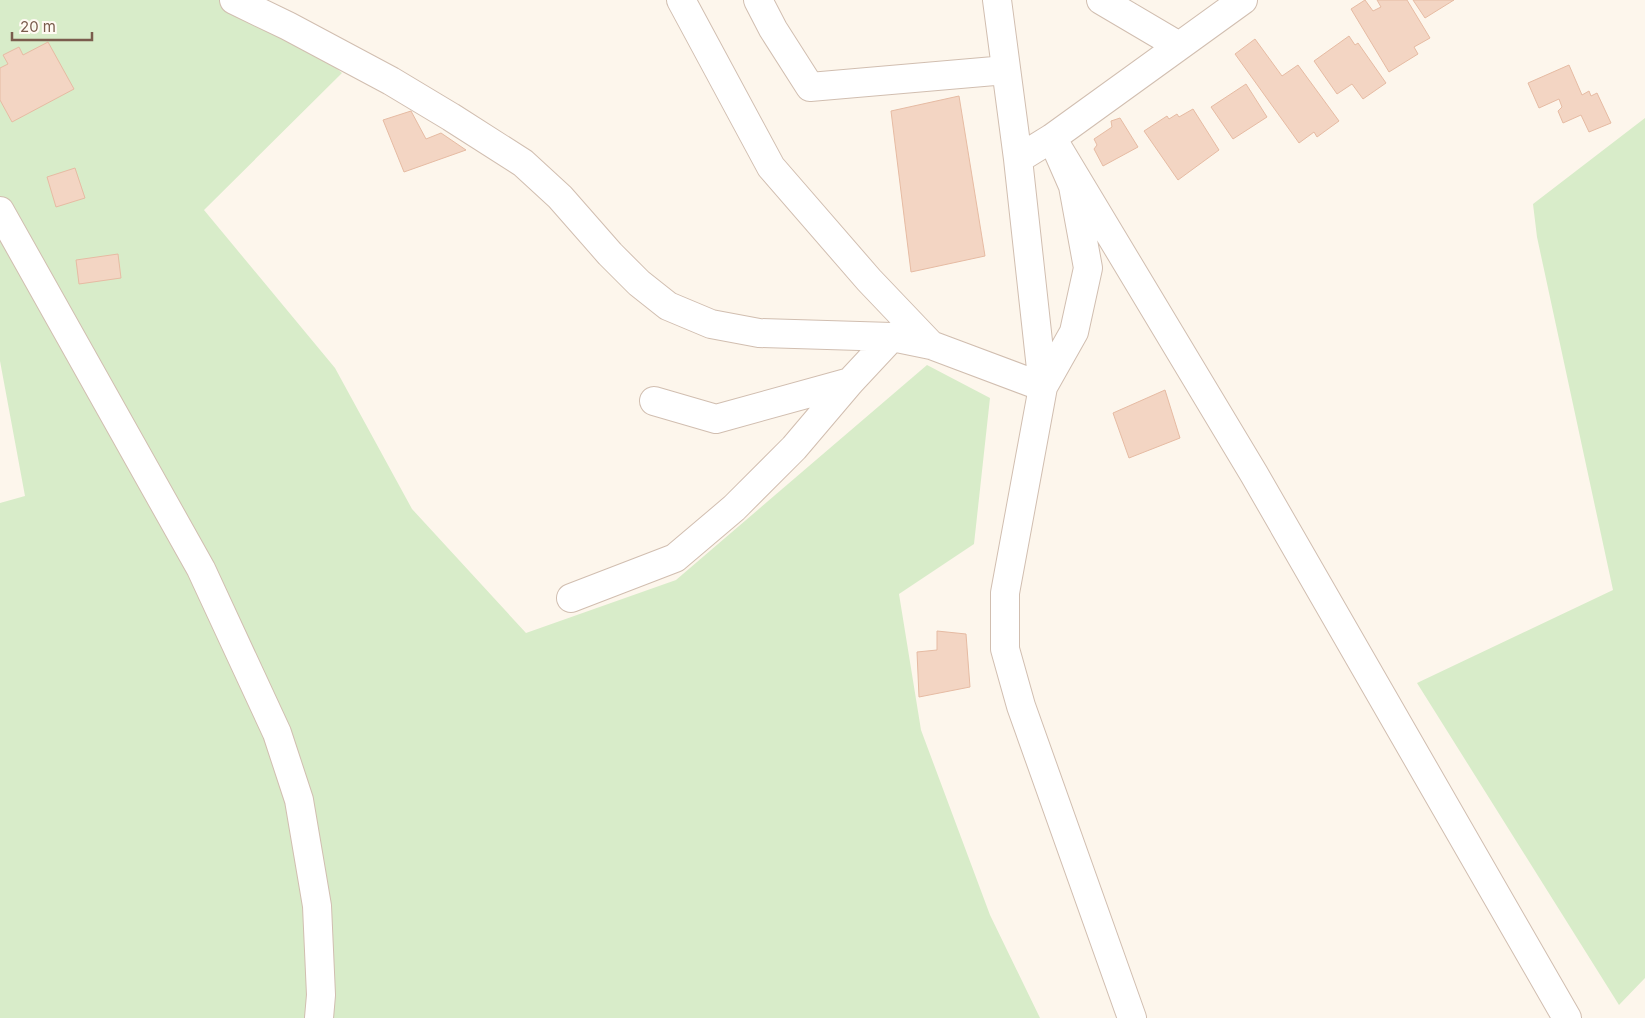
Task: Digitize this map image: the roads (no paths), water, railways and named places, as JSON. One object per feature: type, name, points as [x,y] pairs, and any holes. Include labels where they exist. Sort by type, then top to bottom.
[{"type":"street","points":[[234,0],[288,26],[391,81],[451,116],[523,163],[560,197],[610,254],[639,283],[668,306],[711,324],[758,333],[892,337],[932,345],[1043,387]]},
{"type":"street","points":[[681,0],[771,167],[869,280],[932,345]]},
{"type":"street","points":[[758,0],[773,29],[810,88],[1006,70]]},
{"type":"street","points":[[997,0],[1018,159],[1043,387],[1004,593],[1005,649],[1021,706],[1132,1018]]},
{"type":"street","points":[[1101,0],[1179,46]]},
{"type":"street","points":[[1018,159],[1052,138],[1241,1]]},
{"type":"street","points":[[1043,387],[1074,332],[1088,268],[1073,186],[1052,138]]},
{"type":"street","points":[[1052,138],[1254,474],[1567,1018]]},
{"type":"street","points":[[0,211],[201,569],[277,733],[299,800],[317,906],[321,995],[319,1018]]},
{"type":"street","points":[[571,598],[675,558],[734,508],[794,448],[850,382],[892,337]]},
{"type":"street","points":[[654,401],[716,419],[850,382]]}]
